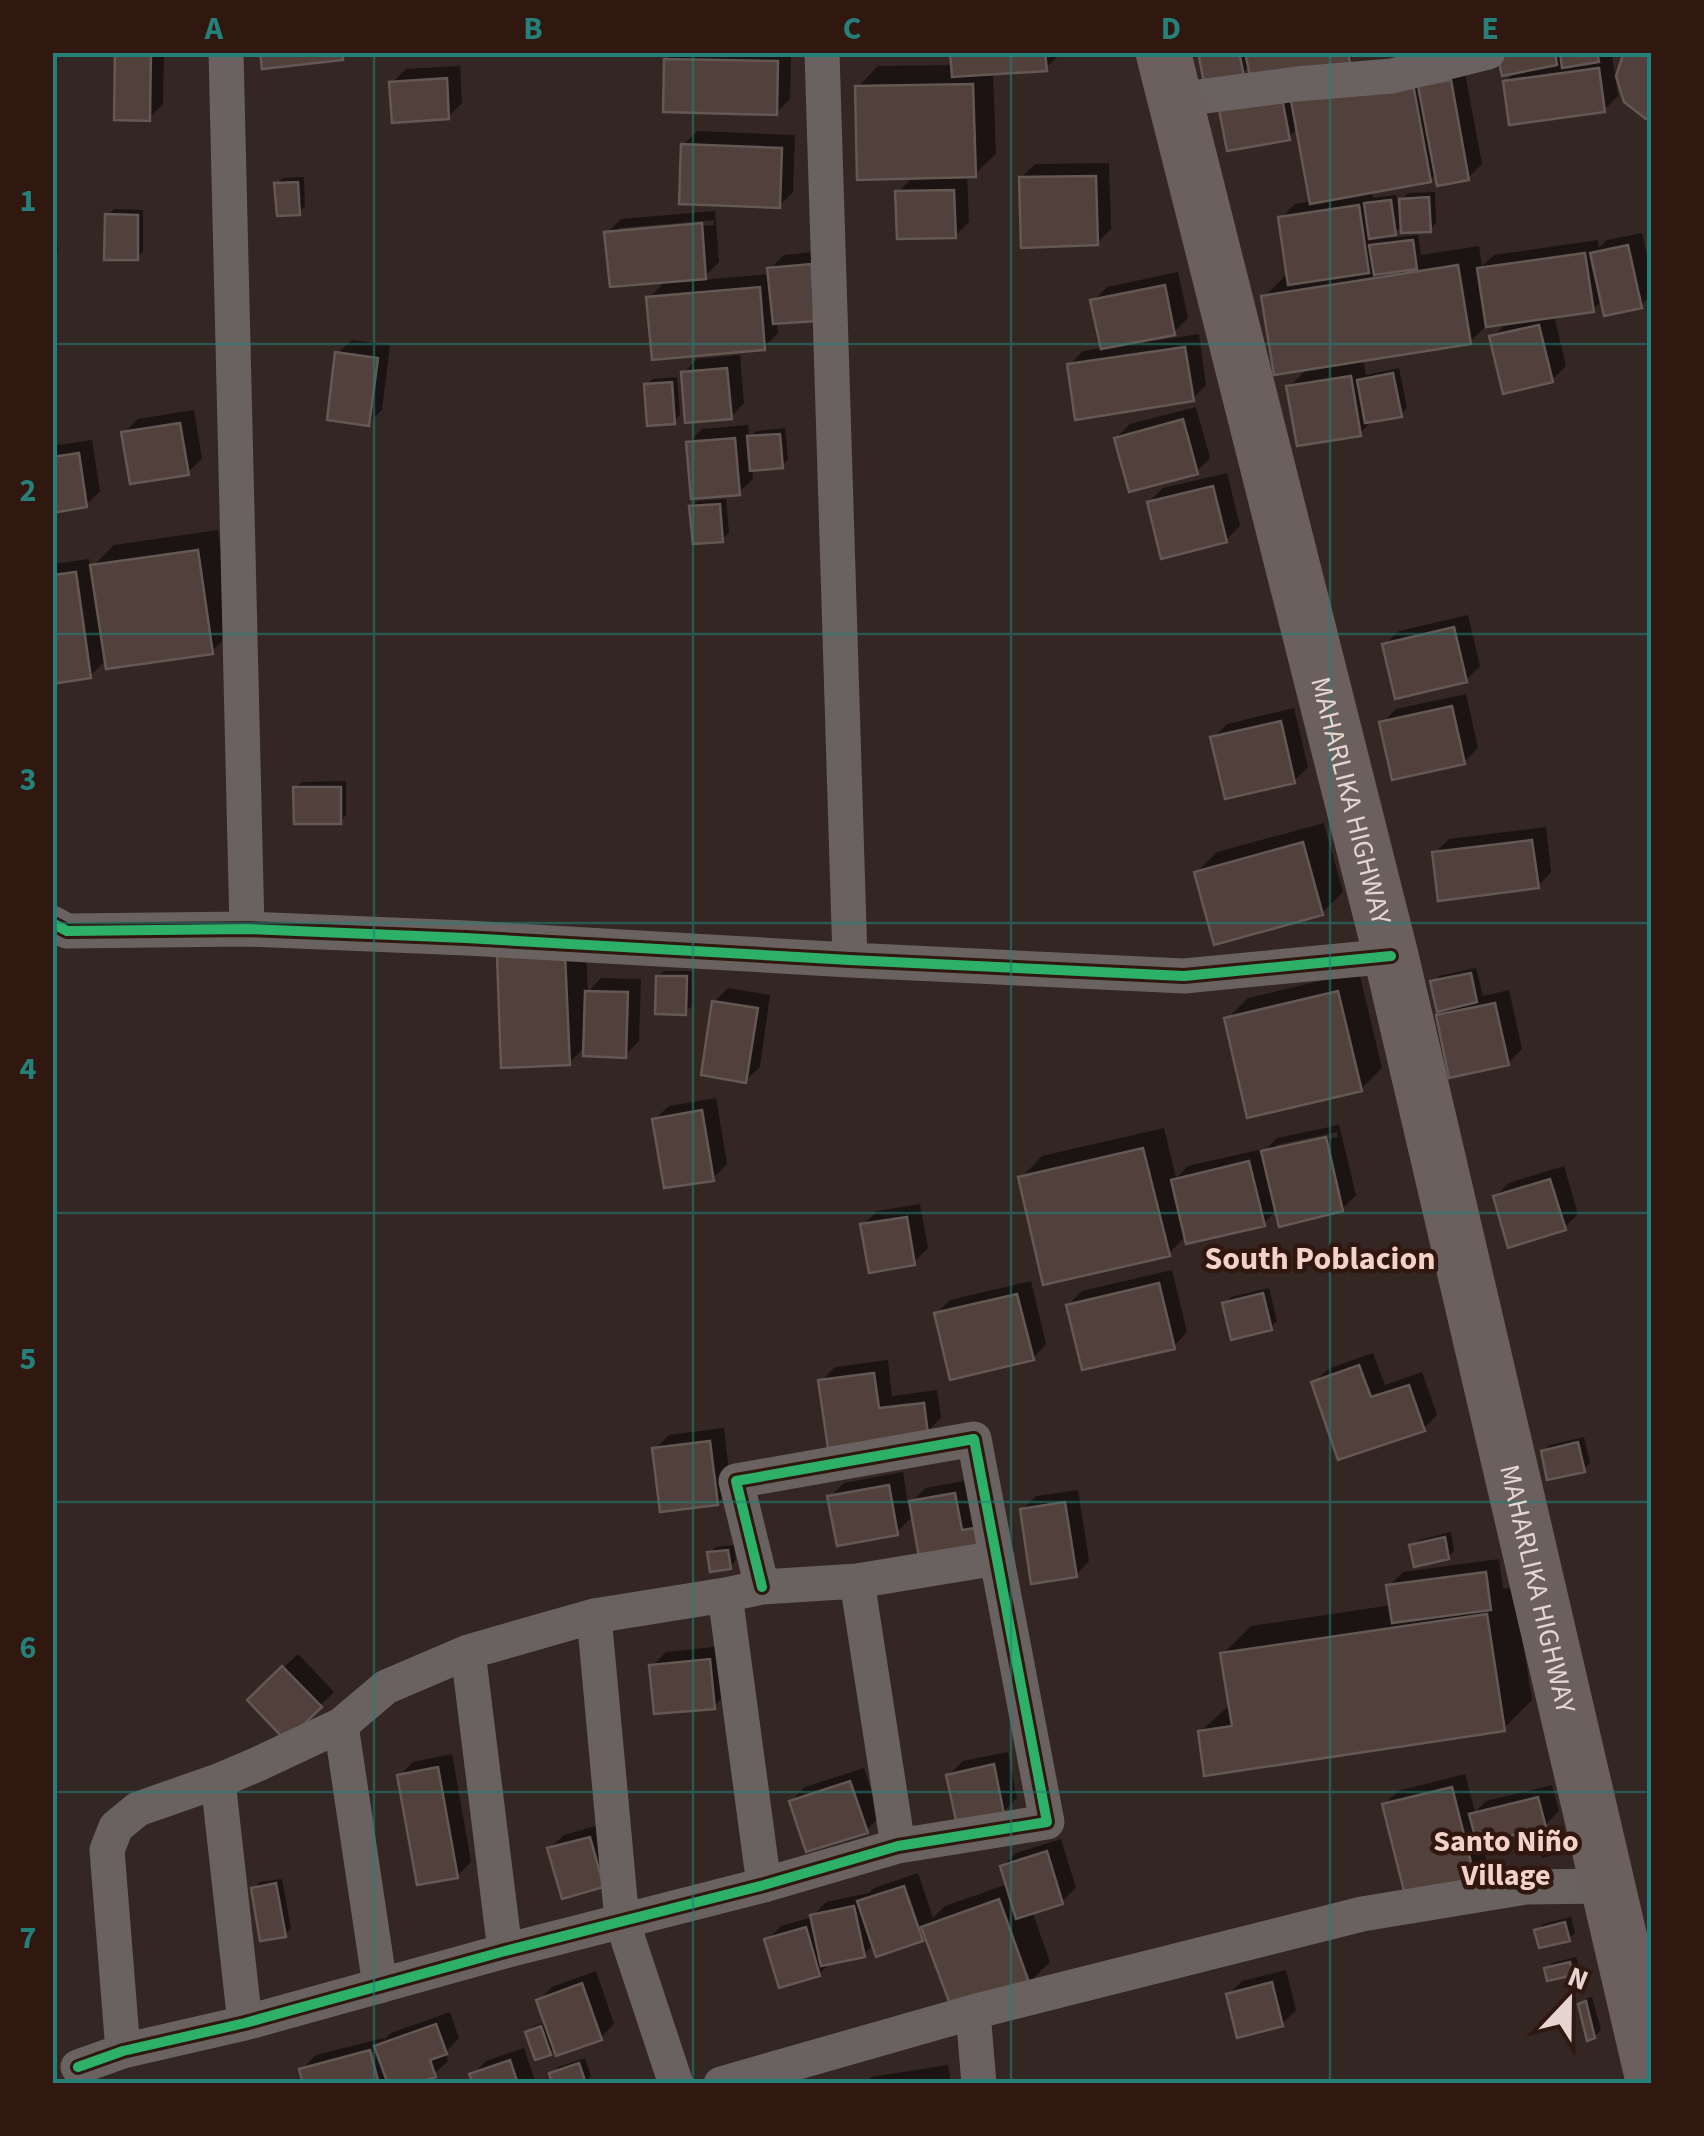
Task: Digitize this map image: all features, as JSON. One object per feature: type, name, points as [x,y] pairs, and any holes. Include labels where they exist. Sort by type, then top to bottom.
[{"type":"highway","name":"MAHARLIKA HIGHWAY","points":[[1169,76],[1391,956],[1652,2076]]},
{"type":"street","points":[[226,52],[247,929]]},
{"type":"street","points":[[822,52],[850,960]]},
{"type":"street","points":[[1169,76],[1297,84],[1392,76],[1488,52]]},
{"type":"street","points":[[52,923],[67,932],[247,929],[1184,976],[1391,956]]},
{"type":"street","points":[[78,2066],[898,1846],[1047,1822],[974,1439],[736,1482],[762,1586]]},
{"type":"street","points":[[124,2051],[106,1850],[116,1828],[138,1809],[218,1781],[341,1725],[386,1687],[468,1652],[594,1616],[762,1586],[857,1581],[997,1558]]},
{"type":"street","points":[[857,1581],[898,1846]]},
{"type":"street","points":[[726,1595],[764,1885]]},
{"type":"street","points":[[594,1616],[622,1921],[676,2084]]},
{"type":"street","points":[[468,1652],[505,1951]]},
{"type":"street","points":[[341,1725],[380,1986]]},
{"type":"street","points":[[218,1781],[246,2023]]},
{"type":"street","points":[[721,2084],[972,2012],[1362,1914],[1526,1887],[1606,1886]]},
{"type":"street","points":[[972,2012],[979,2084]]},
{"type":"building","points":[[115,52],[151,52],[150,121],[114,120]]},
{"type":"building","points":[[260,52],[343,52],[343,60],[262,69]]},
{"type":"building","points":[[950,52],[1045,52],[1047,71],[952,77]]},
{"type":"building","points":[[1198,52],[1239,52],[1244,76],[1204,83]]},
{"type":"building","points":[[1245,52],[1348,52],[1350,63],[1251,81]]},
{"type":"building","points":[[1497,52],[1555,52],[1557,65],[1502,76]]},
{"type":"building","points":[[1560,52],[1597,52],[1599,62],[1562,68]]},
{"type":"building","points":[[1624,52],[1652,52],[1652,119],[1646,119],[1624,102],[1616,76]]},
{"type":"building","points":[[664,59],[778,61],[777,115],[663,112]]},
{"type":"building","points":[[1599,68],[1605,112],[1509,125],[1503,81]]},
{"type":"building","points":[[1411,73],[1431,182],[1310,204],[1290,95]]},
{"type":"building","points":[[447,78],[449,119],[392,123],[389,82]]},
{"type":"building","points":[[1451,80],[1469,180],[1437,186],[1418,86]]},
{"type":"building","points":[[973,84],[976,177],[857,180],[855,86]]},
{"type":"building","points":[[1280,88],[1290,140],[1227,151],[1217,99]]},
{"type":"building","points":[[681,144],[782,148],[780,208],[679,204]]},
{"type":"building","points":[[1096,176],[1098,245],[1021,248],[1019,177]]},
{"type":"building","points":[[298,182],[300,215],[277,216],[274,183]]},
{"type":"building","points":[[954,190],[956,238],[897,239],[895,191]]},
{"type":"building","points":[[1429,197],[1431,232],[1401,233],[1399,199]]},
{"type":"building","points":[[1391,200],[1396,235],[1369,239],[1364,203]]},
{"type":"building","points":[[1359,205],[1369,273],[1288,285],[1278,217]]},
{"type":"building","points":[[105,214],[138,215],[138,260],[104,260]]},
{"type":"building","points":[[702,223],[706,279],[610,287],[604,232]]},
{"type":"building","points":[[1413,240],[1417,269],[1374,275],[1369,245]]},
{"type":"building","points":[[1628,245],[1642,308],[1604,316],[1590,253]]},
{"type":"building","points":[[1585,253],[1594,312],[1486,327],[1477,268]]},
{"type":"building","points":[[811,264],[816,321],[773,324],[767,268]]},
{"type":"building","points":[[1458,265],[1471,344],[1274,375],[1261,296]]},
{"type":"building","points":[[1165,285],[1175,335],[1101,349],[1090,300]]},
{"type":"building","points":[[760,287],[765,350],[652,360],[646,297]]},
{"type":"building","points":[[1539,325],[1553,382],[1503,394],[1489,336]]},
{"type":"building","points":[[1185,347],[1194,401],[1075,420],[1067,364]]},
{"type":"building","points":[[335,352],[378,358],[369,426],[327,420]]},
{"type":"building","points":[[727,368],[732,419],[685,423],[681,372]]},
{"type":"building","points":[[1393,373],[1402,417],[1365,423],[1357,380]]},
{"type":"building","points":[[1351,376],[1361,436],[1297,446],[1286,386]]},
{"type":"building","points":[[672,382],[675,424],[647,426],[644,384]]},
{"type":"building","points":[[1183,419],[1198,474],[1129,492],[1114,438]]},
{"type":"building","points":[[180,423],[189,475],[130,484],[121,432]]},
{"type":"building","points":[[780,434],[783,468],[750,471],[747,436]]},
{"type":"building","points":[[735,438],[740,495],[691,499],[686,442]]},
{"type":"building","points":[[79,453],[87,507],[52,513],[52,457]]},
{"type":"building","points":[[1213,486],[1227,542],[1161,559],[1147,502]]},
{"type":"building","points":[[720,504],[723,542],[693,544],[689,506]]},
{"type":"building","points":[[198,550],[213,654],[106,669],[90,565]]},
{"type":"building","points":[[76,572],[91,678],[52,684],[52,575]]},
{"type":"building","points":[[1454,627],[1467,682],[1395,699],[1382,644]]},
{"type":"building","points":[[1452,706],[1465,764],[1392,780],[1379,722]]},
{"type":"building","points":[[1281,721],[1295,783],[1225,799],[1210,737]]},
{"type":"building","points":[[293,787],[341,787],[341,824],[294,824]]},
{"type":"building","points":[[1532,840],[1539,888],[1438,901],[1432,852]]},
{"type":"building","points":[[1303,842],[1323,915],[1214,945],[1194,872]]},
{"type":"building","points":[[565,954],[570,1065],[501,1068],[497,956]]},
{"type":"building","points":[[1471,973],[1477,1002],[1437,1012],[1430,981]]},
{"type":"building","points":[[656,976],[687,976],[686,1015],[655,1014]]},
{"type":"building","points":[[585,991],[628,992],[626,1058],[583,1056]]},
{"type":"building","points":[[1338,991],[1362,1091],[1247,1118],[1224,1018]]},
{"type":"building","points":[[712,1001],[758,1008],[746,1083],[701,1075]]},
{"type":"building","points":[[1495,1003],[1509,1065],[1449,1078],[1436,1015]]},
{"type":"building","points":[[702,1110],[714,1181],[664,1188],[652,1119]]},
{"type":"building","points":[[1326,1137],[1343,1211],[1279,1227],[1261,1151]]},
{"type":"building","points":[[1143,1148],[1170,1256],[1043,1285],[1018,1177]]},
{"type":"building","points":[[1249,1161],[1265,1226],[1186,1244],[1171,1180]]},
{"type":"building","points":[[1550,1179],[1566,1230],[1508,1248],[1493,1196]]},
{"type":"building","points":[[907,1217],[915,1265],[869,1273],[860,1224]]},
{"type":"building","points":[[1159,1283],[1175,1349],[1082,1370],[1066,1305]]},
{"type":"building","points":[[1263,1293],[1272,1330],[1231,1340],[1222,1303]]},
{"type":"building","points":[[1017,1294],[1034,1360],[950,1380],[934,1313]]},
{"type":"building","points":[[1359,1365],[1371,1397],[1409,1385],[1425,1431],[1338,1460],[1311,1382]]},
{"type":"building","points":[[874,1373],[879,1408],[924,1403],[928,1434],[828,1448],[818,1380]]},
{"type":"building","points":[[710,1441],[718,1505],[660,1512],[652,1448]]},
{"type":"building","points":[[1578,1442],[1585,1472],[1547,1480],[1541,1451]]},
{"type":"building","points":[[889,1485],[898,1535],[837,1546],[827,1496]]},
{"type":"building","points":[[955,1493],[962,1530],[982,1527],[986,1546],[919,1557],[909,1501]]},
{"type":"building","points":[[1065,1502],[1077,1577],[1031,1584],[1020,1509]]},
{"type":"building","points":[[1445,1537],[1449,1559],[1414,1567],[1409,1545]]},
{"type":"building","points":[[728,1550],[731,1569],[710,1572],[707,1552]]},
{"type":"building","points":[[1486,1572],[1491,1610],[1392,1623],[1386,1585]]},
{"type":"building","points":[[1487,1614],[1505,1731],[1204,1776],[1198,1731],[1232,1726],[1220,1653]]},
{"type":"building","points":[[710,1659],[715,1709],[654,1714],[649,1665]]},
{"type":"building","points":[[282,1666],[322,1707],[286,1741],[247,1700]]},
{"type":"building","points":[[994,1764],[1004,1814],[957,1825],[946,1775]]},
{"type":"building","points":[[438,1767],[458,1878],[417,1885],[397,1775]]},
{"type":"building","points":[[850,1781],[868,1833],[806,1852],[789,1801]]},
{"type":"building","points":[[1452,1787],[1476,1882],[1406,1899],[1382,1804]]},
{"type":"building","points":[[1538,1797],[1546,1827],[1477,1844],[1469,1814]]},
{"type":"building","points":[[590,1837],[604,1887],[562,1899],[547,1848]]},
{"type":"building","points":[[1047,1851],[1063,1904],[1016,1919],[1000,1866]]},
{"type":"building","points":[[276,1883],[286,1937],[260,1941],[251,1888]]},
{"type":"building","points":[[904,1886],[923,1941],[876,1957],[857,1901]]},
{"type":"building","points":[[999,1899],[1030,1985],[953,2012],[921,1927]]},
{"type":"building","points":[[854,1906],[865,1957],[821,1966],[810,1915]]},
{"type":"building","points":[[1565,1922],[1570,1941],[1539,1948],[1534,1930]]},
{"type":"building","points":[[806,1927],[820,1976],[779,1988],[764,1939]]},
{"type":"building","points":[[1570,1962],[1574,1975],[1547,1981],[1544,1968]]},
{"type":"building","points":[[1272,1982],[1283,2026],[1237,2038],[1226,1994]]},
{"type":"building","points":[[582,1983],[602,2040],[556,2056],[536,2000]]},
{"type":"building","points":[[1586,2001],[1595,2038],[1587,2041],[1578,2004]]},
{"type":"building","points":[[436,2024],[447,2054],[430,2060],[436,2077],[415,2084],[388,2084],[374,2046]]},
{"type":"building","points":[[541,2026],[551,2055],[535,2060],[525,2032]]},
{"type":"building","points":[[370,2050],[379,2084],[303,2084],[299,2069]]},
{"type":"building","points":[[510,2060],[518,2084],[473,2084],[469,2074]]},
{"type":"building","points":[[579,2063],[586,2084],[552,2084],[549,2073]]},
{"type":"cycle path","points":[[52,923],[67,931],[247,929],[1184,976],[1391,956]]},
{"type":"cycle path","points":[[78,2067],[123,2051],[245,2023],[898,1846],[1047,1822],[974,1439],[736,1481],[762,1587]]},
{"type":"district","name":"South Poblacion","points":[[1320,1258]]},
{"type":"district","name":"Santo Niño Village","points":[[1506,1858]]}]
